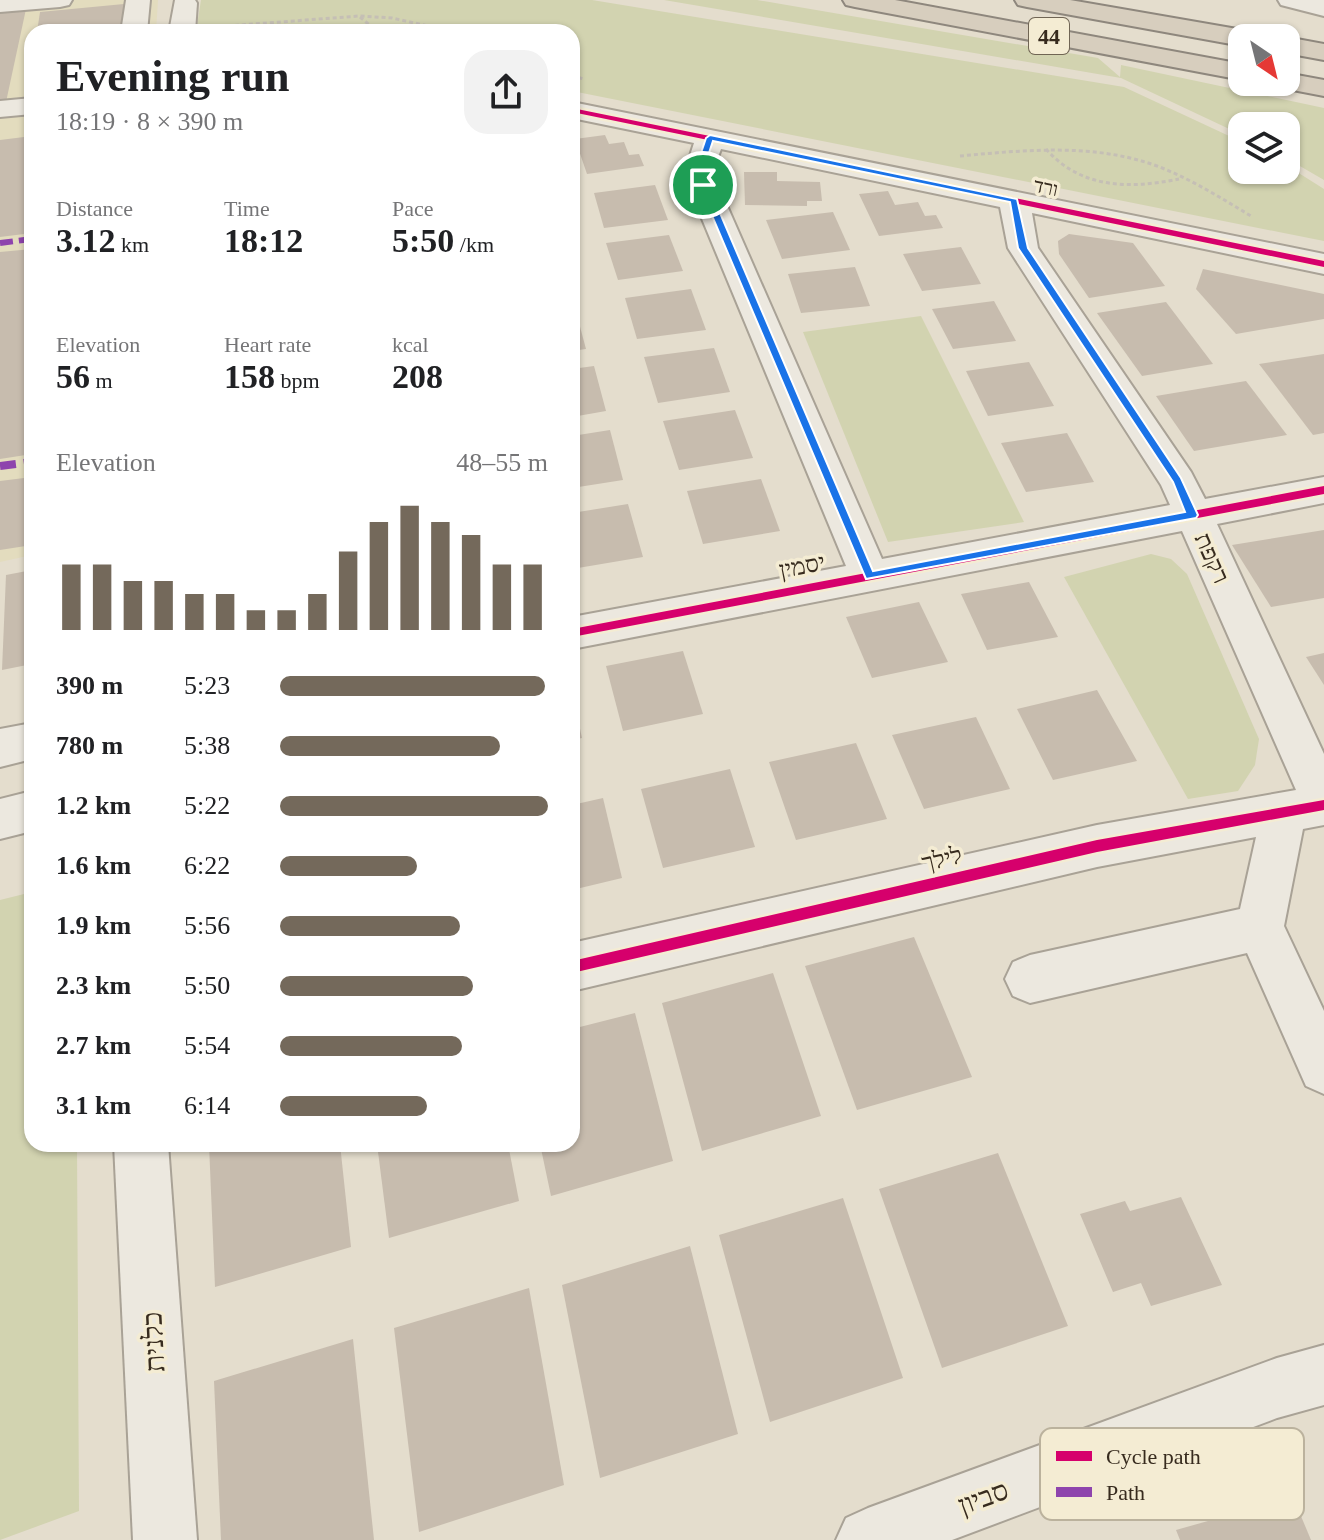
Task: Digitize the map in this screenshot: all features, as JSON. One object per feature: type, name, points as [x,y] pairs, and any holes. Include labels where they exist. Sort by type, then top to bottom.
[{"type":"highway","name":"44","points":[[855,0],[1228,69]]},
{"type":"highway","name":"44","points":[[1027,0],[1228,35]]},
{"type":"highway","points":[[1300,48],[1324,52]]},
{"type":"highway","points":[[1300,84],[1324,88]]},
{"type":"street","points":[[0,5],[60,0]]},
{"type":"street","points":[[135,24],[138,0]]},
{"type":"street","points":[[1290,0],[1324,8]]},
{"type":"street","points":[[183,24],[185,3]]},
{"type":"street","points":[[0,109],[24,107]]},
{"type":"street","name":"ורד","points":[[580,112],[1324,264]]},
{"type":"street","points":[[710,138],[701,165],[703,185],[870,576]]},
{"type":"street","name":"רקפת","points":[[1014,200],[1023,248],[1178,481],[1311,806]]},
{"type":"street","name":"יסמין","points":[[580,631],[1324,490]]},
{"type":"street","points":[[0,748],[24,743]]},
{"type":"street","points":[[1311,806],[1260,927],[1324,1068]]},
{"type":"street","name":"לילך","points":[[580,965],[1097,846],[1311,806]]},
{"type":"street","points":[[0,819],[24,813]]},
{"type":"street","points":[[1030,979],[1260,927]]},
{"type":"street","name":"כלנית","points":[[141,1152],[165,1540]]},
{"type":"street","name":"סביון","points":[[1169,1428],[1277,1388],[1324,1375]]},
{"type":"street","name":"סביון","points":[[868,1540],[1040,1476]]},
{"type":"path","points":[[359,16],[368,24]]},
{"type":"path","points":[[258,24],[359,16],[419,24]]},
{"type":"path","points":[[580,78],[586,81]]},
{"type":"path","points":[[1046,148],[1055,163],[1081,177],[1113,185],[1148,187],[1181,178]]},
{"type":"path","points":[[958,156],[1046,148],[1118,155],[1155,165],[1261,221]]},
{"type":"shaded area","points":[[0,0],[158,0],[156,24],[24,24],[24,557],[0,562]]},
{"type":"green space","points":[[201,0],[592,0],[1124,87],[1228,135],[1228,184],[1300,184],[1300,174],[1324,189],[1324,241],[580,93],[580,24],[197,24]]},
{"type":"green space","points":[[664,0],[757,0],[1098,58],[1120,77],[1121,65],[1228,88],[1228,96],[1267,96],[1324,108],[1324,180],[1300,166],[1300,112],[1228,112],[1228,128],[1121,78]]},
{"type":"green space","points":[[921,316],[1024,522],[888,542],[803,332]]},
{"type":"green space","points":[[1151,554],[1171,559],[1187,574],[1259,739],[1255,765],[1238,791],[1188,799],[1064,577]]},
{"type":"green space","points":[[24,894],[24,1152],[77,1152],[79,1511],[0,1540],[0,900]]},
{"type":"building","points":[[124,4],[121,24],[38,24],[40,12]]},
{"type":"building","points":[[26,9],[6,102],[0,103],[0,12]]},
{"type":"building","points":[[605,135],[609,144],[624,142],[629,155],[639,154],[644,166],[587,174],[580,154],[580,138]]},
{"type":"building","points":[[24,137],[24,234],[0,237],[0,140]]},
{"type":"building","points":[[744,172],[777,172],[777,181],[820,182],[822,201],[807,201],[807,206],[745,205]]},
{"type":"building","points":[[655,185],[668,220],[604,228],[594,193]]},
{"type":"building","points":[[888,191],[895,205],[918,202],[925,216],[936,215],[943,228],[879,236],[859,194]]},
{"type":"building","points":[[833,212],[850,250],[782,259],[766,220]]},
{"type":"building","points":[[1069,234],[1133,243],[1165,286],[1089,298],[1059,254],[1058,241]]},
{"type":"building","points":[[669,235],[683,271],[618,280],[606,243]]},
{"type":"building","points":[[961,247],[981,284],[922,291],[903,254]]},
{"type":"building","points":[[24,250],[24,455],[0,459],[0,252]]},
{"type":"building","points":[[855,267],[870,306],[801,313],[788,274]]},
{"type":"building","points":[[1203,269],[1324,294],[1324,319],[1236,334],[1196,289]]},
{"type":"building","points":[[691,289],[706,330],[637,339],[625,298]]},
{"type":"building","points":[[994,301],[1016,341],[953,349],[932,309]]},
{"type":"building","points":[[1166,302],[1213,364],[1142,376],[1097,313]]},
{"type":"building","points":[[580,327],[586,349],[580,350]]},
{"type":"building","points":[[714,348],[730,392],[658,403],[644,357]]},
{"type":"building","points":[[1324,354],[1324,433],[1313,435],[1259,364]]},
{"type":"building","points":[[1029,362],[1054,406],[988,416],[966,371]]},
{"type":"building","points":[[594,366],[606,411],[580,416],[580,368]]},
{"type":"building","points":[[1246,381],[1287,435],[1194,451],[1156,396]]},
{"type":"building","points":[[735,410],[753,458],[679,470],[663,421]]},
{"type":"building","points":[[610,430],[623,480],[580,487],[580,435]]},
{"type":"building","points":[[1067,433],[1094,482],[1026,492],[1001,443]]},
{"type":"building","points":[[24,478],[24,546],[0,550],[0,481]]},
{"type":"building","points":[[761,479],[780,531],[703,544],[687,491]]},
{"type":"building","points":[[628,504],[643,557],[580,568],[580,512]]},
{"type":"building","points":[[1324,530],[1324,598],[1271,607],[1232,545]]},
{"type":"building","points":[[24,572],[24,666],[2,670],[6,575]]},
{"type":"building","points":[[1029,582],[1058,637],[987,650],[961,594]]},
{"type":"building","points":[[919,602],[948,662],[872,678],[846,617]]},
{"type":"building","points":[[683,651],[703,714],[623,731],[606,666]]},
{"type":"building","points":[[1324,653],[1324,685],[1306,657]]},
{"type":"building","points":[[1097,690],[1137,761],[1053,780],[1017,709]]},
{"type":"building","points":[[976,717],[1010,789],[924,809],[892,735]]},
{"type":"building","points":[[856,743],[887,819],[796,840],[769,762]]},
{"type":"building","points":[[730,769],[755,847],[663,868],[641,789]]},
{"type":"building","points":[[603,798],[622,878],[580,888],[580,803]]},
{"type":"building","points":[[914,937],[972,1077],[857,1110],[805,966]]},
{"type":"building","points":[[773,973],[821,1116],[702,1151],[662,1003]]},
{"type":"building","points":[[635,1013],[673,1161],[551,1196],[542,1152],[580,1152],[580,1027]]},
{"type":"building","points":[[209,1152],[341,1152],[351,1247],[215,1287]]},
{"type":"building","points":[[378,1152],[510,1152],[519,1201],[389,1238]]},
{"type":"building","points":[[998,1153],[1068,1326],[942,1368],[879,1189]]},
{"type":"building","points":[[1181,1197],[1222,1285],[1151,1306],[1141,1283],[1113,1292],[1080,1214],[1125,1201],[1130,1211]]},
{"type":"building","points":[[843,1198],[903,1378],[770,1422],[719,1235]]},
{"type":"building","points":[[690,1246],[738,1434],[600,1478],[562,1285]]},
{"type":"building","points":[[529,1288],[564,1485],[419,1532],[394,1328]]},
{"type":"building","points":[[353,1339],[374,1540],[221,1540],[214,1381]]},
{"type":"building","points":[[1211,1520],[1303,1520],[1311,1540],[1180,1540],[1176,1530]]},
{"type":"marked path","points":[[0,243],[24,240]]},
{"type":"marked path","points":[[0,466],[24,463]]},
{"type":"cycle path","points":[[580,112],[1324,264]]},
{"type":"cycle path","points":[[580,631],[1324,490]]},
{"type":"cycle path","points":[[580,965],[1097,846],[1324,805]]},
{"type":"route","points":[[710,138],[1014,200],[1023,248],[1178,481],[1192,515],[870,576],[703,185],[701,165],[710,138]]}]
